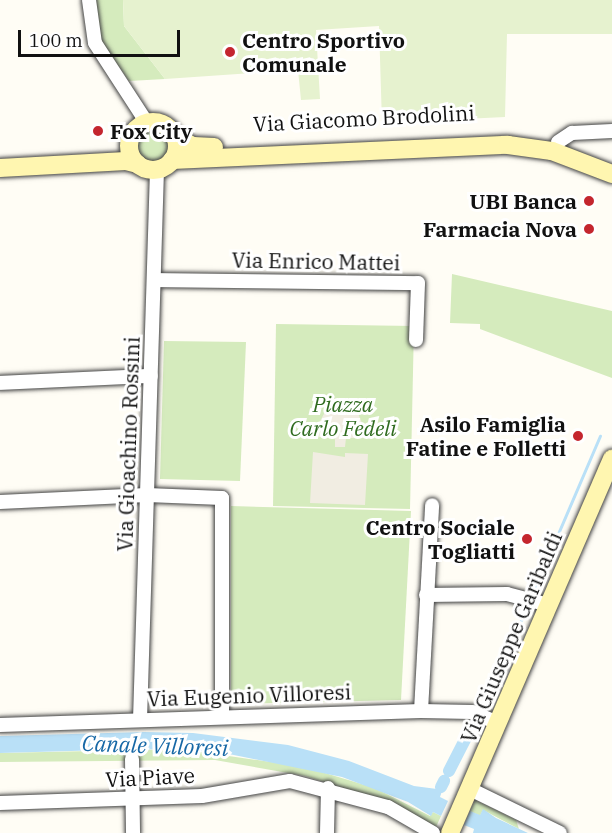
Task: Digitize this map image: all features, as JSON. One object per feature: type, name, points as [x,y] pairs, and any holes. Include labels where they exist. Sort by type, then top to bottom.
[{"type":"main road","points":[[0,168],[126,161],[138,164],[164,165],[176,150],[174,136],[162,124],[147,123],[135,129],[130,139],[130,153],[138,164]]},
{"type":"main road","name":"Via Giacomo Brodolini","points":[[174,136],[202,147],[457,135],[516,135],[558,142],[612,162]]},
{"type":"main road","points":[[0,159],[111,152],[130,139]]},
{"type":"main road","name":"Via Giacomo Brodolini","points":[[488,145],[504,141],[558,142]]},
{"type":"main road","name":"Via Giacomo Brodolini","points":[[164,165],[488,145],[542,149],[612,174]]},
{"type":"main road","name":"Via Giuseppe Garibaldi","points":[[450,833],[612,459]]},
{"type":"street","points":[[89,0],[94,44],[147,123]]},
{"type":"street","points":[[558,142],[572,133],[612,131]]},
{"type":"street","name":"Via Gioachino Rossini","points":[[140,720],[151,376],[164,165]]},
{"type":"street","name":"Via Enrico Mattei","points":[[156,280],[418,283],[416,340]]},
{"type":"street","points":[[0,383],[151,376]]},
{"type":"street","points":[[0,502],[147,495],[222,498],[222,717]]},
{"type":"street","points":[[421,711],[432,505]]},
{"type":"street","points":[[426,595],[507,594],[549,605]]},
{"type":"street","name":"Via Eugenio Villoresi","points":[[0,725],[421,711],[472,712],[498,723]]},
{"type":"street","points":[[132,759],[133,833]]},
{"type":"street","name":"Via Piave","points":[[0,803],[202,796],[290,781],[328,788],[388,807],[433,833]]},
{"type":"street","points":[[327,833],[328,788]]},
{"type":"street","points":[[470,789],[560,833]]},
{"type":"green space","points":[[95,0],[123,0],[124,26],[165,79],[129,81],[99,38]]},
{"type":"green space","name":"Centro Sportivo Comunale","points":[[123,0],[612,0],[612,34],[507,34],[505,117],[382,123],[379,26],[316,30],[320,99],[301,100],[298,70],[165,79],[124,26]]},
{"type":"green space","points":[[153,130],[164,135],[169,146],[164,157],[153,162],[142,157],[137,146],[142,135]]},
{"type":"green space","points":[[452,274],[612,311],[612,378],[480,329],[480,324],[450,323]]},
{"type":"green space","name":"Piazza Carlo Fedeli","points":[[276,324],[414,326],[410,509],[273,506]]},
{"type":"green space","points":[[164,341],[246,342],[240,481],[160,479]]},
{"type":"green space","points":[[231,506],[411,511],[401,700],[231,704]]},
{"type":"green space","points":[[181,749],[305,767],[375,788],[430,816],[433,812],[441,816],[436,827],[379,799],[305,776],[215,760],[0,762],[0,753]]},
{"type":"green space","points":[[475,800],[516,820],[519,829],[483,810],[480,816],[470,811]]},
{"type":"shaded area","points":[[342,404],[357,411],[364,428],[363,438],[346,438],[345,447],[335,447],[335,437],[319,437],[317,427],[326,410]]},
{"type":"shaded area","points":[[313,452],[345,457],[345,453],[368,454],[365,505],[310,503]]},
{"type":"water","name":"Canale Villoresi","points":[[193,733],[288,745],[349,761],[414,786],[437,789],[442,791],[440,797],[448,801],[441,816],[433,812],[431,816],[408,802],[342,777],[219,752],[141,749],[0,753],[0,736]]},
{"type":"water","points":[[483,809],[496,818],[528,833],[473,833],[474,829],[464,825],[470,811],[480,815]]},
{"type":"waterway","points":[[533,592],[600,436]]},
{"type":"waterway","points":[[487,701],[527,606]]},
{"type":"waterway","points":[[449,771],[465,739]]},
{"type":"waterway","points":[[441,787],[444,781]]},
{"type":"place","name":"Centro Sportivo Comunale","points":[[230,52]]},
{"type":"place","name":"Fox City","points":[[98,131]]},
{"type":"place","name":"UBI Banca","points":[[589,201]]},
{"type":"place","name":"Farmacia Nova","points":[[589,229]]},
{"type":"place","name":"Asilo Famiglia Fatine e Folletti","points":[[578,436]]},
{"type":"place","name":"Centro Sociale Togliatti","points":[[527,539]]}]
